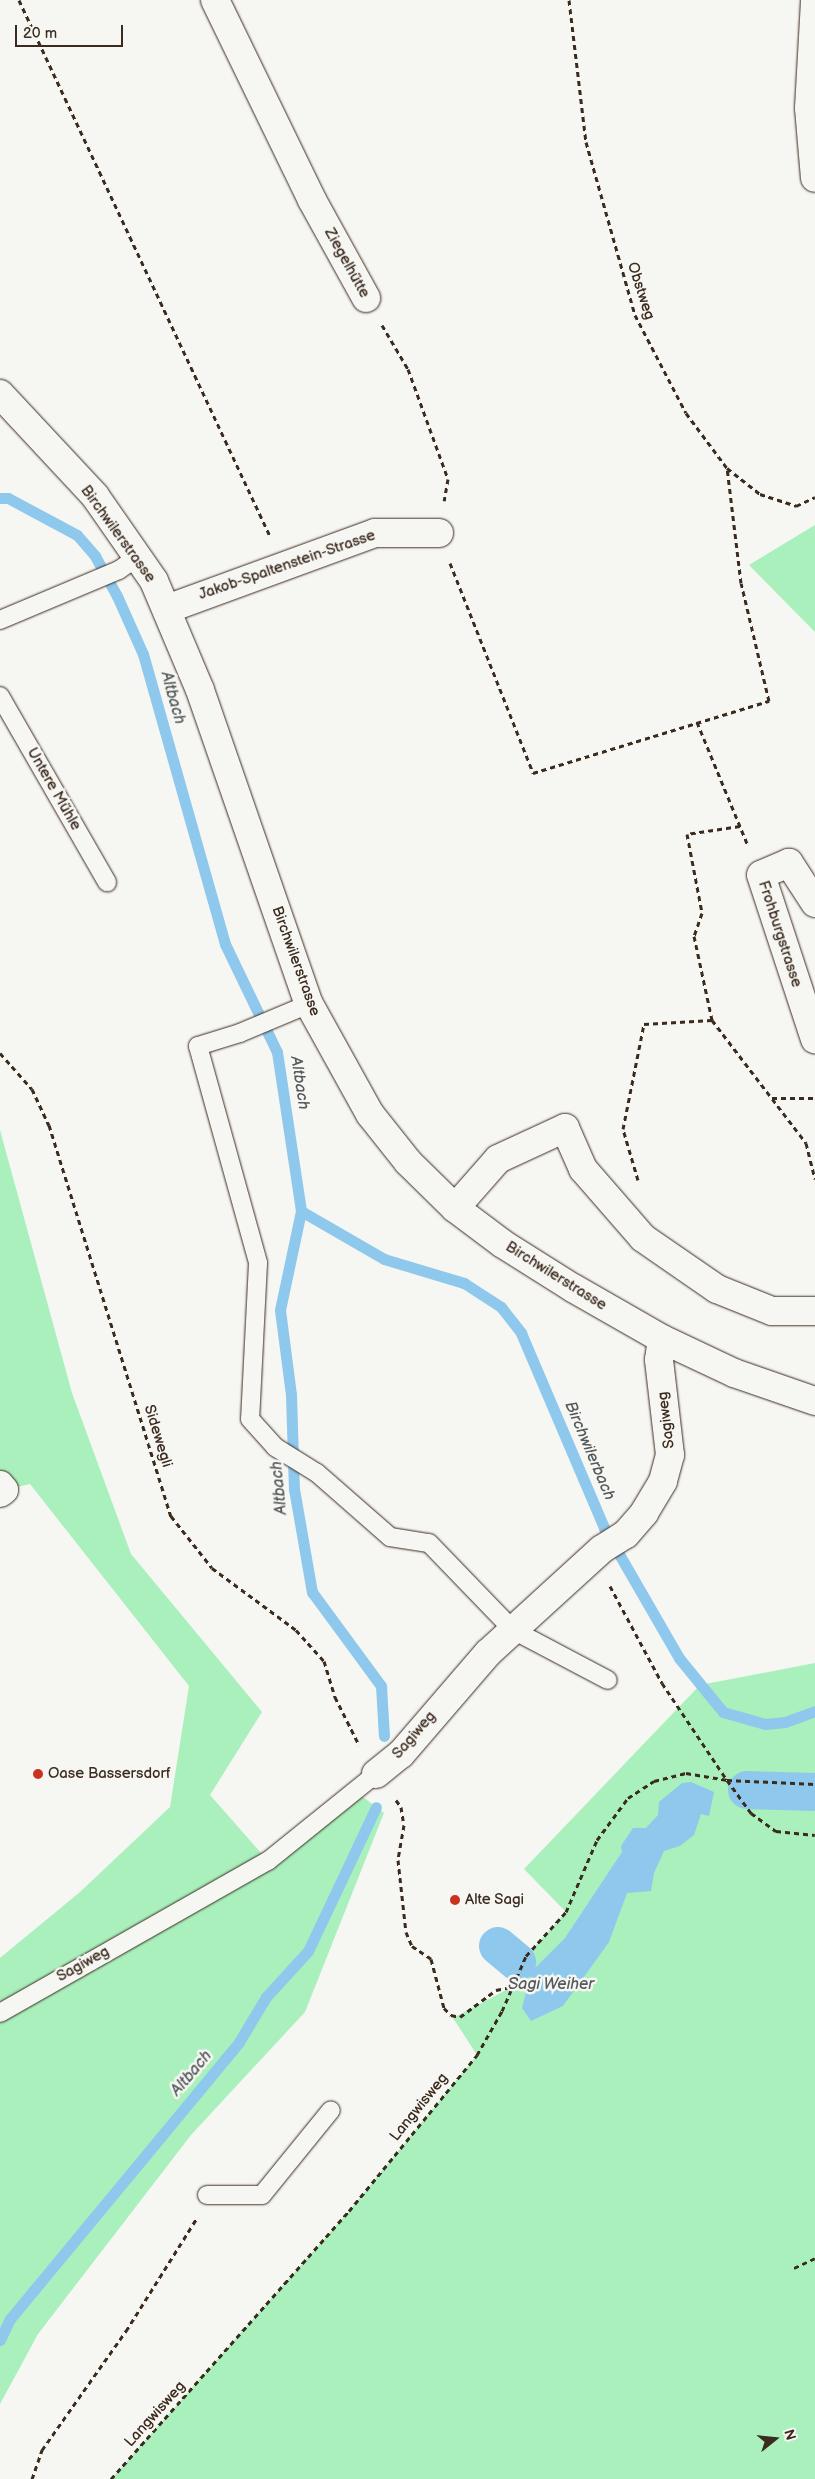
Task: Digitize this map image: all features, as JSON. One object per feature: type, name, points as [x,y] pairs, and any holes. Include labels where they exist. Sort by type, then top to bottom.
[{"type":"street","name":"Ziegelhütte","points":[[215,0],[312,200],[366,298]]},
{"type":"street","points":[[815,1],[808,108],[815,178]]},
{"type":"street","name":"Birchwilerstrasse","points":[[0,394],[95,496],[129,563],[167,609],[200,690],[298,1009],[370,1114],[408,1162],[455,1208],[503,1244],[662,1339],[734,1373],[815,1401]]},
{"type":"street","name":"Jakob-Spaltenstein-Strasse","points":[[167,609],[375,532],[439,533]]},
{"type":"street","name":"Frohburgstrasse","points":[[815,903],[789,863],[760,875],[815,1040]]},
{"type":"street","points":[[455,1208],[498,1159],[565,1128],[583,1169],[643,1238],[717,1289],[772,1311],[815,1311]]},
{"type":"street","name":"Sagiweg","points":[[376,1774],[401,1754],[450,1694],[513,1630],[598,1553],[626,1534],[644,1513],[663,1481],[670,1456],[659,1360],[662,1339]]},
{"type":"street","points":[[0,1485],[4,1490],[0,1493]]},
{"type":"lane","points":[[0,620],[94,581],[129,563]]},
{"type":"lane","name":"Untere Mühle","points":[[0,696],[107,882]]},
{"type":"lane","points":[[298,1009],[240,1033],[198,1046],[258,1263],[250,1419],[276,1447],[317,1474],[390,1536],[429,1543],[513,1630],[608,1680]]},
{"type":"lane","name":"Sagiweg","points":[[0,2013],[268,1861],[376,1774]]},
{"type":"lane","points":[[207,2195],[262,2195],[331,2110]]},
{"type":"path","points":[[19,0],[284,566]]},
{"type":"path","name":"Obstweg","points":[[569,0],[586,142],[635,315],[686,413],[728,468],[760,494],[796,506],[815,497]]},
{"type":"path","name":"Ziegelhütte","points":[[366,298],[408,369],[448,479],[439,533]]},
{"type":"path","points":[[439,533],[533,773],[769,701],[741,583],[728,468]]},
{"type":"path","points":[[697,722],[760,875]]},
{"type":"path","points":[[740,826],[687,834],[702,913],[694,936],[712,1020],[806,1143],[815,1179]]},
{"type":"path","points":[[640,1186],[623,1129],[644,1024],[712,1020]]},
{"type":"path","name":"Sidewegli","points":[[0,1053],[32,1089],[49,1125],[171,1516],[212,1568],[296,1630],[324,1661],[339,1705],[376,1774],[401,1807],[404,1825],[398,1860],[406,1932],[412,1946],[430,1960],[444,2008],[460,2017],[496,1990],[512,1987]]},
{"type":"path","points":[[772,1098],[815,1098]]},
{"type":"path","points":[[598,1553],[662,1683],[751,1813],[776,1831],[815,1835]]},
{"type":"path","name":"Langwisweg","points":[[111,2479],[349,2211],[471,2062],[502,2011],[526,1956],[566,1912],[597,1840],[628,1798],[654,1781],[686,1773],[727,1780],[815,1784]]},
{"type":"path","points":[[32,2479],[42,2450],[126,2331],[201,2211]]},
{"type":"path","points":[[794,2268],[815,2258]]},
{"type":"green space","points":[[815,525],[815,632],[749,565]]},
{"type":"green space","points":[[0,1130],[72,1393],[131,1554],[262,1712],[210,1795],[268,1861],[355,1791],[384,1813],[305,2012],[191,2135],[38,2334],[0,2404],[0,1958],[80,1892],[170,1807],[189,1686],[30,1484],[4,1490],[0,1485]]},
{"type":"green space","points":[[815,1663],[815,2479],[111,2479],[349,2211],[477,2055],[453,2018],[512,1987],[527,1969],[526,1956],[566,1912],[524,1869],[700,1685]]},
{"type":"water","name":"Sagi Weiher","points":[[691,1782],[714,1792],[709,1816],[701,1814],[694,1835],[680,1846],[664,1851],[654,1873],[651,1891],[627,1893],[609,1942],[563,2006],[531,2021],[522,2008],[531,1972],[565,1938],[622,1852],[621,1846],[633,1828],[646,1828],[658,1815],[659,1802],[682,1783]]},
{"type":"waterway","name":"Altbach","points":[[0,498],[8,498],[77,535],[95,556],[117,596],[143,654],[225,944],[277,1052],[301,1211],[280,1310],[291,1395],[294,1489],[312,1592],[381,1686],[384,1736]]},
{"type":"waterway","name":"Birchwilerbach","points":[[301,1211],[384,1259],[464,1283],[501,1307],[521,1333],[604,1528],[679,1658],[723,1712],[765,1724],[785,1722],[815,1711]]},
{"type":"waterway","points":[[747,1790],[815,1792]]},
{"type":"waterway","name":"Altbach","points":[[0,2340],[10,2319],[239,2042],[266,1997],[308,1951],[376,1807]]},
{"type":"waterway","points":[[498,1946],[517,1962]]},
{"type":"place","name":"Oase Bassersdorf","points":[[38,1774]]},
{"type":"place","name":"Alte Sagi","points":[[455,1900]]}]
